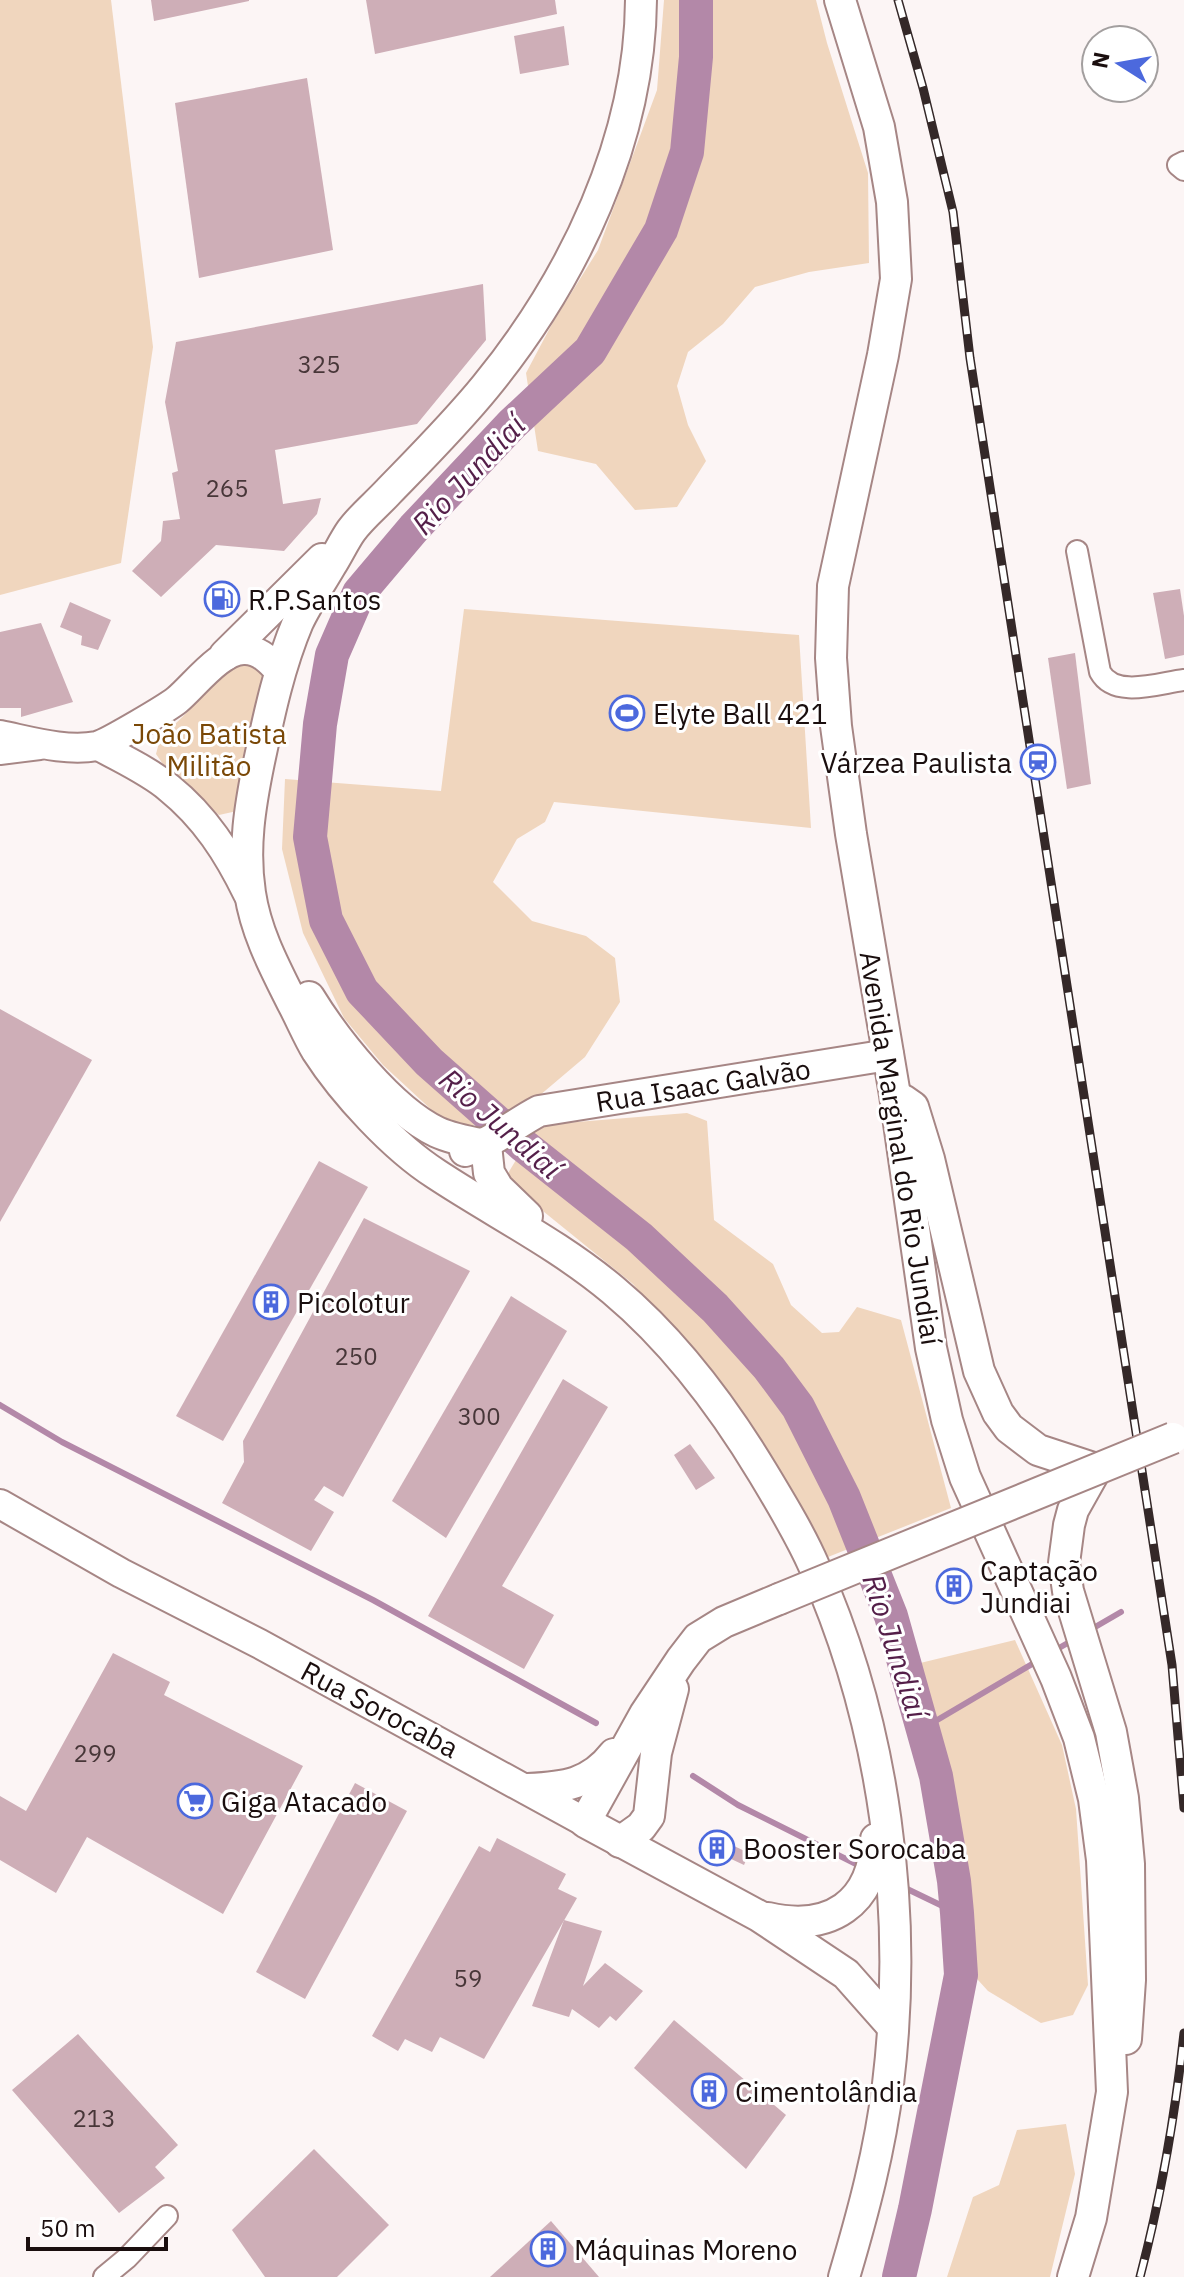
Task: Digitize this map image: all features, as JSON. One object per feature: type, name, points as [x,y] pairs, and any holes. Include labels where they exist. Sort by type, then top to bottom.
[{"type":"main road","points":[[225,655],[352,529],[485,387],[529,330],[573,251],[604,186],[628,115],[641,42],[641,0]]},
{"type":"main road","name":"Avenida Marginal do Rio Jundiaí","points":[[840,0],[879,127],[893,218],[896,279],[883,355],[833,586],[831,658],[836,726],[895,1095],[931,1348],[947,1420],[965,1477],[1056,1678],[1079,1738],[1094,1799],[1102,1860],[1112,2092],[1091,2218],[1073,2277]]},
{"type":"main road","points":[[352,529],[300,619],[271,704],[250,809],[246,854],[251,900],[266,951],[318,1052],[371,1119],[430,1171],[557,1247],[610,1287],[650,1323],[701,1381],[734,1426],[812,1559],[839,1627],[879,1781],[895,1921],[888,2084],[868,2194],[844,2277]]},
{"type":"main road","points":[[280,672],[289,689],[268,813],[265,855],[270,899],[280,938],[301,984],[326,1024],[389,1095],[436,1131],[500,1135],[489,1173],[498,1188],[557,1247]]},
{"type":"main road","name":"Rua Isaac Galvão","points":[[371,1119],[440,1152],[458,1153],[500,1135],[539,1111],[888,1055]]},
{"type":"main road","points":[[895,1095],[913,1107],[979,1371],[998,1413],[1009,1428],[1038,1450],[1096,1469]]},
{"type":"main road","points":[[528,1789],[568,1787],[609,1761],[698,1638],[724,1622],[1180,1435]]},
{"type":"main road","points":[[1096,1469],[1073,1510],[1064,1563],[1068,1591],[1111,1732],[1123,1798],[1129,1864],[1129,2014],[1123,2058],[1112,2092]]},
{"type":"main road","points":[[620,1842],[641,1827],[649,1816],[656,1753],[681,1660]]},
{"type":"main road","points":[[585,1822],[645,1714]]},
{"type":"main road","points":[[759,1916],[792,1924],[809,1923],[835,1913],[858,1895],[869,1881],[875,1863],[879,1781]]},
{"type":"main road","points":[[649,1816],[673,1861],[687,1879]]},
{"type":"main road","name":"Rua Sorocaba","points":[[585,1822],[759,1916]]},
{"type":"main road","points":[[759,1916],[846,1974],[892,2026]]},
{"type":"street","points":[[1077,551],[1100,672],[1105,681],[1128,687],[1184,680]]},
{"type":"street","points":[[0,754],[61,746],[99,746],[175,701],[225,655],[243,649],[269,659],[280,672]]},
{"type":"street","points":[[0,735],[61,746]]},
{"type":"street","points":[[99,746],[168,787],[212,830],[251,900]]},
{"type":"street","name":"Rua Sorocaba","points":[[0,1504],[121,1573],[260,1644],[585,1822]]},
{"type":"street","points":[[104,2277],[167,2216]]},
{"type":"green space","points":[[0,0],[111,0],[153,347],[121,563],[0,595]]},
{"type":"green space","points":[[664,0],[816,0],[868,173],[869,263],[809,272],[755,287],[723,324],[688,352],[677,386],[688,425],[706,461],[677,507],[635,510],[596,464],[538,451],[526,373],[598,250],[657,90]]},
{"type":"green space","points":[[464,609],[799,635],[811,828],[554,802],[545,822],[517,839],[493,882],[532,921],[586,936],[615,958],[620,1002],[585,1057],[539,1096],[469,1127],[436,1114],[383,1065],[344,1018],[303,933],[282,849],[285,779],[441,791]]},
{"type":"green space","name":"João Batista Militão","points":[[239,661],[260,667],[269,674],[237,811],[219,815],[167,770],[156,754],[160,739]]},
{"type":"green space","points":[[687,1113],[707,1121],[714,1220],[773,1264],[791,1305],[822,1333],[839,1332],[857,1307],[901,1320],[951,1508],[828,1557],[754,1429],[633,1284],[533,1203],[507,1175],[528,1126]]},
{"type":"green space","points":[[1015,1640],[1062,1745],[1076,1809],[1088,1985],[1073,2015],[1041,2023],[988,1991],[968,1969],[973,1920],[961,1886],[943,1780],[912,1665]]},
{"type":"green space","points":[[1066,2124],[1075,2174],[1050,2277],[947,2277],[973,2197],[999,2185],[1017,2130]]},
{"type":"building","points":[[151,0],[249,0],[249,1],[154,21]]},
{"type":"building","points":[[366,0],[555,0],[557,14],[375,54]]},
{"type":"building","points":[[564,26],[569,65],[520,74],[514,36]]},
{"type":"building","points":[[307,78],[333,250],[199,278],[175,103]]},
{"type":"building","points":[[483,284],[486,340],[417,424],[275,450],[283,504],[321,498],[317,514],[284,551],[216,545],[161,597],[132,571],[161,541],[163,521],[180,519],[172,473],[178,471],[165,402],[176,342]]},
{"type":"building","points":[[1180,589],[1184,655],[1165,659],[1153,593]]},
{"type":"building","points":[[70,602],[111,620],[98,650],[81,645],[82,636],[60,627]]},
{"type":"building","points":[[41,623],[73,702],[21,717],[21,708],[0,708],[0,632]]},
{"type":"building","points":[[1075,653],[1091,784],[1067,789],[1048,658]]},
{"type":"building","points":[[0,1009],[92,1060],[0,1222]]},
{"type":"building","name":"Picolotur","points":[[319,1161],[368,1187],[223,1441],[176,1416]]},
{"type":"building","points":[[364,1218],[470,1271],[343,1497],[324,1486],[314,1500],[334,1512],[311,1551],[222,1503],[244,1462],[243,1441]]},
{"type":"building","points":[[511,1296],[567,1331],[446,1538],[392,1501]]},
{"type":"building","points":[[563,1379],[608,1407],[502,1586],[554,1615],[524,1669],[428,1616]]},
{"type":"building","points":[[690,1444],[715,1478],[696,1490],[674,1455]]},
{"type":"building","name":"Captação Jundiai","points":[[960,1577],[965,1589],[948,1595],[944,1584]]},
{"type":"building","name":"Giga Atacado","points":[[113,1653],[170,1682],[164,1695],[303,1766],[223,1914],[87,1837],[56,1893],[0,1860],[0,1796],[26,1811]]},
{"type":"building","points":[[355,1783],[407,1811],[305,1999],[256,1972]]},
{"type":"building","points":[[497,1838],[566,1874],[558,1889],[577,1898],[484,2059],[440,2037],[432,2052],[405,2039],[398,2051],[372,2036],[479,1846],[490,1852]]},
{"type":"building","name":"Booster Sorocaba","points":[[712,1838],[728,1845],[721,1858],[706,1851]]},
{"type":"building","points":[[734,1846],[749,1853],[744,1865],[729,1858]]},
{"type":"building","points":[[564,1920],[602,1931],[583,1986],[605,1963],[643,1991],[616,2021],[610,2016],[599,2028],[572,2009],[569,2017],[532,2006]]},
{"type":"building","name":"Cimentolândia","points":[[674,2020],[786,2115],[746,2169],[634,2068]]},
{"type":"building","points":[[78,2034],[178,2145],[155,2167],[165,2178],[119,2213],[12,2090]]},
{"type":"building","points":[[314,2149],[389,2225],[337,2277],[265,2277],[232,2230]]},
{"type":"building","name":"Máquinas Moreno","points":[[551,2221],[599,2277],[490,2277]]},
{"type":"waterway","name":"Rio Jundiaí","points":[[696,0],[696,57],[687,152],[661,230],[590,351],[512,424],[414,528],[359,593],[332,655],[320,724],[310,837],[326,920],[362,991],[429,1062],[524,1146],[639,1237],[715,1308],[769,1368],[798,1407],[844,1498],[891,1616],[936,1776],[957,1913],[961,1975],[899,2277]]},
{"type":"waterway","points":[[0,1405],[62,1442],[373,1600],[596,1723]]},
{"type":"waterway","points":[[1090,1630],[1121,1612]]},
{"type":"waterway","points":[[1052,1652],[1073,1640]]},
{"type":"waterway","points":[[922,1729],[1039,1660]]},
{"type":"waterway","points":[[693,1776],[738,1805],[862,1867]]},
{"type":"waterway","points":[[901,1886],[957,1913]]},
{"type":"railway","points":[[898,0],[953,212],[970,358],[1172,1665],[1184,1808]]},
{"type":"railway","points":[[1140,2277],[1166,2156],[1184,2033]]},
{"type":"place","name":"R.P.Santos","points":[[222,599]]},
{"type":"place","name":"Elyte Ball 421","points":[[627,713]]},
{"type":"place","name":"Várzea Paulista","points":[[1038,762]]},
{"type":"place","name":"Picolotur","points":[[271,1302]]},
{"type":"place","name":"Captação Jundiai","points":[[954,1586]]},
{"type":"place","name":"Giga Atacado","points":[[195,1801]]},
{"type":"place","name":"Booster Sorocaba","points":[[717,1848]]},
{"type":"place","name":"Cimentolândia","points":[[709,2091]]},
{"type":"place","name":"Máquinas Moreno","points":[[548,2249]]}]
